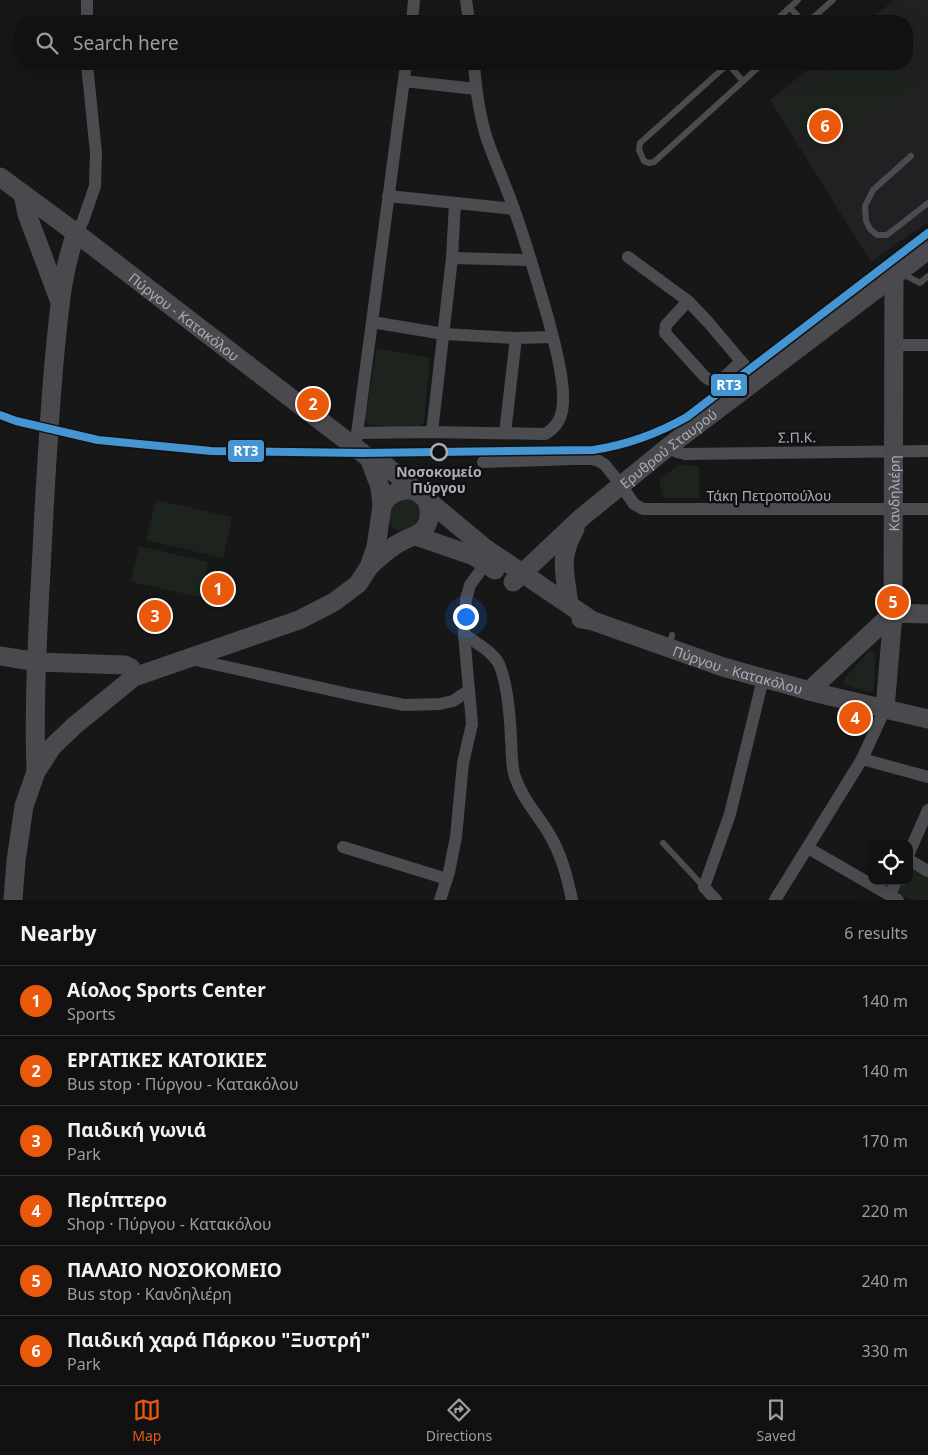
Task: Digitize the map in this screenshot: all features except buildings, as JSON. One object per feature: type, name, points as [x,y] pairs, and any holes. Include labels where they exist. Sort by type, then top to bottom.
[{"type":"main road","name":"Πύργου - Κατακόλου","points":[[0,177],[385,465],[555,609],[571,616],[670,642],[763,679],[928,719]]},
{"type":"main road","points":[[23,194],[27,214],[60,302]]},
{"type":"main road","points":[[36,772],[38,662],[48,429],[60,302],[71,247],[76,234]]},
{"type":"main road","name":"Ερυθρού Σταυρού","points":[[517,578],[582,517],[668,447],[928,250]]},
{"type":"main road","name":"Κανδηλιέρη","points":[[885,709],[893,613],[893,452],[897,275]]},
{"type":"main road","name":"Πύργου - Κατακόλου","points":[[360,446],[380,487],[381,510],[386,529],[392,535],[400,538],[412,537],[474,556],[569,604],[593,621]]},
{"type":"main road","name":"Πύργου - Κατακόλου","points":[[381,510],[391,494],[398,490],[414,491],[420,495],[426,501],[430,516],[423,531],[412,537]]},
{"type":"main road","points":[[13,900],[16,861],[24,806],[36,772],[52,747],[74,726],[134,677],[299,620],[347,594],[358,584],[369,567],[378,538],[381,510]]},
{"type":"main road","points":[[569,604],[563,562],[568,540],[582,517]]},
{"type":"main road","points":[[369,567],[394,546],[412,537]]},
{"type":"main road","points":[[810,691],[893,613],[928,614]]},
{"type":"main road","points":[[0,656],[38,662],[124,665],[131,668],[134,677]]},
{"type":"street","points":[[87,0],[87,15]]},
{"type":"street","points":[[413,15],[414,0]]},
{"type":"street","points":[[466,0],[468,15]]},
{"type":"street","points":[[76,234],[83,221],[95,186],[96,153],[88,70]]},
{"type":"street","points":[[405,70],[372,322],[360,446],[432,432],[545,434],[551,431],[557,424],[562,411],[563,397],[559,363],[553,337],[531,260],[480,116],[474,70]]},
{"type":"street","points":[[404,81],[476,89]]},
{"type":"street","points":[[388,196],[514,209]]},
{"type":"street","points":[[432,432],[452,258],[455,203]]},
{"type":"street","points":[[628,257],[688,301],[757,380]]},
{"type":"street","points":[[452,258],[531,260]]},
{"type":"street","points":[[688,301],[666,325],[665,333],[705,377],[712,381],[720,380],[741,361]]},
{"type":"street","points":[[372,322],[444,334],[516,338],[553,337]]},
{"type":"street","points":[[505,433],[516,338]]},
{"type":"street","points":[[895,345],[928,345]]},
{"type":"street","name":"Σ.Π.Κ.","points":[[668,447],[676,452],[685,454],[928,451]]},
{"type":"street","name":"Τάκη Πετροπούλου","points":[[483,462],[592,459],[605,465],[622,484],[634,504],[643,509],[928,509]]},
{"type":"street","points":[[440,900],[447,879],[456,837],[464,763],[472,724],[464,634],[466,599],[470,584],[486,563]]},
{"type":"street","points":[[464,634],[492,654],[498,663],[507,698],[511,724],[512,765],[515,777],[529,805],[558,850],[567,876],[572,900]]},
{"type":"street","points":[[189,658],[404,705],[440,704],[453,701],[468,691]]},
{"type":"street","points":[[716,900],[704,887],[730,814],[763,679]]},
{"type":"street","points":[[775,900],[862,759],[885,709]]},
{"type":"street","points":[[862,759],[928,777]]},
{"type":"street","points":[[913,844],[928,810]]},
{"type":"street","points":[[343,847],[447,879]]},
{"type":"street","points":[[808,848],[894,897]]},
{"type":"street","points":[[913,862],[928,871]]},
{"type":"lane","points":[[782,15],[798,0]]},
{"type":"lane","points":[[816,15],[833,0]]},
{"type":"lane","points":[[790,8],[796,15]]},
{"type":"lane","points":[[721,70],[640,143],[639,150],[644,161],[654,162],[756,70]]},
{"type":"lane","points":[[734,70],[744,81]]},
{"type":"lane","points":[[911,156],[873,190],[865,206],[866,221],[870,229],[877,235],[887,235],[928,204]]},
{"type":"lane","points":[[897,275],[920,283],[928,276]]},
{"type":"lane","points":[[663,843],[704,887]]},
{"type":"shaded area","points":[[894,0],[928,0],[928,222],[871,262],[770,100],[808,70],[913,70],[913,15],[875,15]]},
{"type":"shaded area","points":[[831,70],[897,70],[912,90],[814,150],[781,103]]},
{"type":"shaded area","points":[[377,348],[430,358],[424,422],[417,428],[371,426],[367,424],[365,417]]},
{"type":"shaded area","points":[[678,465],[699,466],[699,498],[663,498],[659,480]]},
{"type":"shaded area","points":[[395,497],[419,500],[421,523],[406,533],[394,529],[387,519]]},
{"type":"shaded area","points":[[156,500],[232,517],[223,558],[146,540]]},
{"type":"shaded area","points":[[139,546],[208,562],[200,597],[131,582]]},
{"type":"shaded area","points":[[869,651],[875,654],[874,690],[868,692],[845,685],[845,678]]},
{"type":"shaded area","points":[[913,868],[928,875],[928,900],[911,900],[896,891],[900,885],[913,885]]},
{"type":"transit line","name":"RT3","points":[[0,415],[16,421],[98,440],[211,451],[363,453],[593,450],[606,448],[642,438],[687,417],[928,233]]},
{"type":"place","name":"Παιδική χαρά Πάρκου \"Ξυστρή\"","points":[[825,126]]},
{"type":"place","name":"ΕΡΓΑΤΙΚΕΣ ΚΑΤΟΙΚΙΕΣ","points":[[313,404]]},
{"type":"place","name":"Νοσοκομείο Πύργου","points":[[439,452]]},
{"type":"place","name":"Αίολος Sports Center","points":[[218,589]]},
{"type":"place","name":"ΠΑΛΑΙΟ ΝΟΣΟΚΟΜΕΙΟ","points":[[893,602]]},
{"type":"place","name":"Παιδική γωνιά","points":[[155,616]]},
{"type":"place","name":"Περίπτερο","points":[[855,718]]}]
